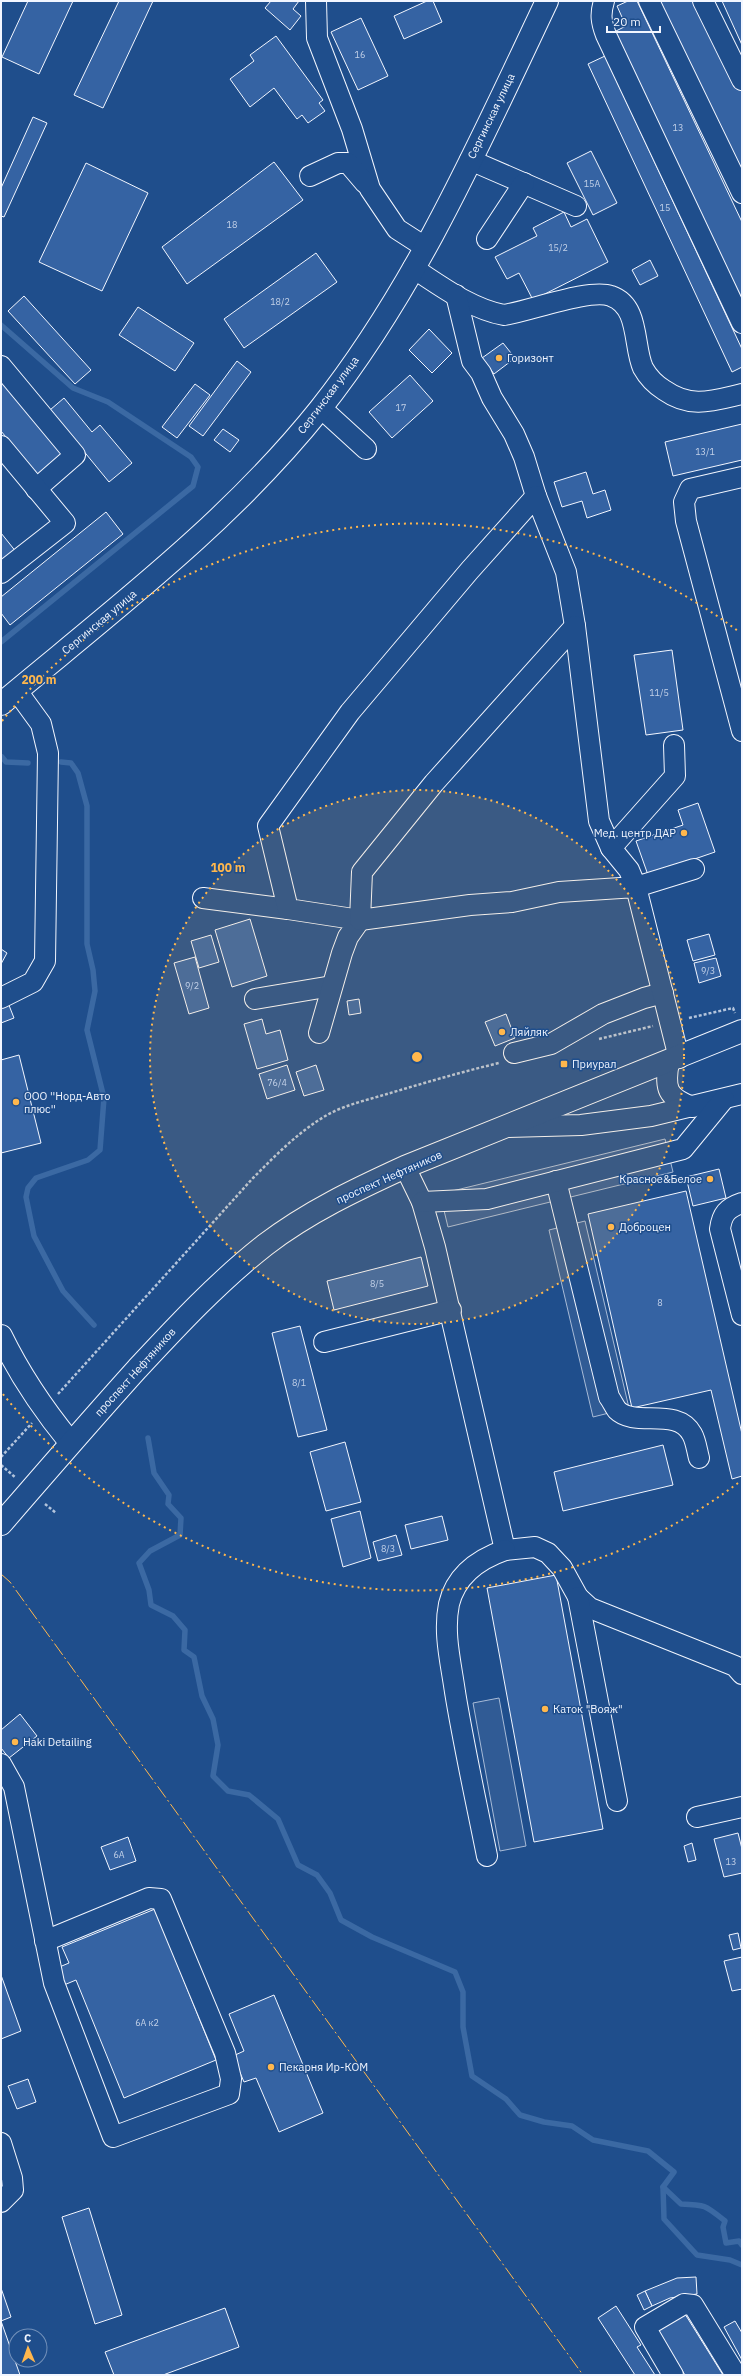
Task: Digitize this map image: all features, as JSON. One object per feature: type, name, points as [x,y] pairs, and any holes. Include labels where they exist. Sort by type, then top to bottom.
[{"type":"main road","name":"Сергинская улица","points":[[9,697],[181,554],[238,502],[320,408],[388,311],[425,247],[470,160],[547,1]]},
{"type":"main road","name":"проспект Нефтяников","points":[[1,1524],[70,1442],[190,1312],[243,1263],[304,1218],[362,1187],[405,1167],[508,1127],[742,1031]]},
{"type":"main road","points":[[1,1336],[27,1385],[44,1410],[70,1442]]},
{"type":"street","points":[[316,1],[316,38],[352,129],[370,189]]},
{"type":"street","points":[[604,1],[601,12],[601,23],[606,35],[742,323]]},
{"type":"street","points":[[649,1],[742,193]]},
{"type":"street","points":[[703,1],[742,80]]},
{"type":"street","points":[[470,160],[576,206]]},
{"type":"street","points":[[310,176],[338,163],[348,163],[370,189],[397,229],[425,247]]},
{"type":"street","points":[[487,239],[524,183]]},
{"type":"street","points":[[413,268],[456,295],[491,313],[504,315],[590,295],[612,296],[623,303],[628,312],[643,367],[658,387],[674,397],[687,402],[704,402],[742,394]]},
{"type":"street","points":[[456,295],[472,361],[481,373],[492,398],[514,434],[524,456],[536,496],[566,572],[575,626],[599,821],[627,882],[663,993],[674,1060],[666,1078],[668,1090],[677,1102],[693,1107]]},
{"type":"street","points":[[1,366],[75,455],[36,489]]},
{"type":"street","points":[[320,408],[366,449]]},
{"type":"street","points":[[1,446],[65,524],[1,573]]},
{"type":"street","points":[[742,477],[690,489],[684,502],[686,521],[742,731]]},
{"type":"street","points":[[288,909],[268,826],[350,712],[470,570],[536,496]]},
{"type":"street","points":[[319,1033],[348,937],[360,920],[362,872],[434,783],[575,626]]},
{"type":"street","points":[[1,998],[33,982],[45,961],[48,753],[41,724],[9,697]]},
{"type":"street","points":[[611,848],[675,776],[674,745]]},
{"type":"street","points":[[203,898],[360,920],[470,905],[512,902],[559,892],[627,882],[694,869]]},
{"type":"street","points":[[255,999],[332,986]]},
{"type":"street","points":[[514,1053],[551,1044],[603,1014],[644,998],[663,993]]},
{"type":"street","points":[[508,1127],[581,1125],[651,1116],[733,1097]]},
{"type":"street","points":[[422,1202],[487,1199],[683,1149],[733,1097]]},
{"type":"street","points":[[405,1167],[422,1202],[451,1310],[505,1550]]},
{"type":"street","points":[[556,1181],[609,1396],[618,1410],[627,1416],[674,1420],[685,1426],[692,1434],[699,1458]]},
{"type":"street","points":[[742,1204],[731,1206],[722,1216],[720,1229],[742,1315]]},
{"type":"street","points":[[324,1342],[451,1310]]},
{"type":"street","points":[[487,1856],[460,1723],[447,1640],[450,1604],[460,1580],[485,1557],[505,1550],[535,1547],[548,1553],[562,1568],[578,1597],[617,1801]]},
{"type":"street","points":[[578,1597],[590,1608],[735,1666],[742,1674]]},
{"type":"street","points":[[1,1764],[14,1787],[45,1941],[54,1983],[113,2137],[229,2094],[231,2079],[225,2053],[161,1899],[149,1898],[45,1941]]},
{"type":"street","points":[[697,1817],[742,1806]]},
{"type":"street","points":[[1,2143],[12,2178],[13,2190],[1,2202]]},
{"type":"street","points":[[673,2375],[645,2327],[684,2304],[693,2305],[736,2375]]},
{"type":"shaded area","points":[[665,1139],[673,1172],[448,1227],[440,1194]]},
{"type":"shaded area","points":[[585,1221],[629,1408],[593,1417],[549,1230]]},
{"type":"shaded area","points":[[499,1698],[526,1846],[500,1851],[473,1703]]},
{"type":"building","points":[[28,1],[73,1],[39,74],[2,57]]},
{"type":"building","points":[[119,1],[153,1],[103,108],[74,95]]},
{"type":"building","points":[[271,1],[299,1],[293,9],[301,16],[290,30],[265,8]]},
{"type":"building","points":[[427,1],[433,1],[442,22],[404,39],[394,16]]},
{"type":"building","points":[[628,1],[637,1],[742,222],[742,302],[614,32],[626,26],[617,6]]},
{"type":"building","points":[[659,1],[699,1],[742,90],[742,172]]},
{"type":"building","points":[[722,1],[742,1],[742,45]]},
{"type":"building","points":[[361,18],[388,76],[358,90],[331,32]]},
{"type":"building","points":[[276,36],[323,100],[319,103],[325,111],[308,123],[302,115],[297,119],[274,88],[250,107],[230,79],[254,61],[250,55]]},
{"type":"building","points":[[605,56],[742,349],[742,367],[732,372],[588,64]]},
{"type":"building","points":[[33,117],[47,123],[4,217],[1,216],[1,188]]},
{"type":"building","points":[[591,151],[617,203],[593,215],[567,163]]},
{"type":"building","points":[[274,162],[303,200],[187,284],[162,247]]},
{"type":"building","points":[[86,163],[148,193],[102,291],[39,262]]},
{"type":"building","points":[[564,212],[571,227],[587,219],[608,262],[533,300],[519,273],[507,279],[495,257],[537,236],[533,228]]},
{"type":"building","points":[[316,253],[337,282],[244,348],[224,319]]},
{"type":"building","points":[[650,260],[658,276],[640,285],[632,270]]},
{"type":"building","points":[[24,296],[91,370],[75,384],[8,311]]},
{"type":"building","points":[[138,307],[194,343],[175,371],[119,335]]},
{"type":"building","points":[[429,329],[452,353],[432,373],[409,350]]},
{"type":"building","name":"Горизонт","points":[[503,343],[515,358],[494,374],[482,358]]},
{"type":"building","points":[[237,361],[251,372],[203,436],[189,426]]},
{"type":"building","points":[[410,375],[433,401],[392,438],[369,412]]},
{"type":"building","points":[[1,377],[63,453],[37,475],[1,431]]},
{"type":"building","points":[[195,384],[210,395],[177,438],[162,427]]},
{"type":"building","points":[[64,398],[92,432],[100,425],[132,463],[109,482],[50,410]]},
{"type":"building","points":[[742,424],[742,460],[673,476],[665,442]]},
{"type":"building","points":[[223,429],[239,440],[230,452],[214,440]]},
{"type":"building","points":[[586,472],[593,494],[605,490],[611,510],[587,518],[582,501],[562,507],[554,482]]},
{"type":"building","points":[[106,512],[123,534],[10,625],[1,613],[1,597]]},
{"type":"building","points":[[1,533],[17,553],[1,565]]},
{"type":"building","points":[[672,650],[683,730],[646,735],[634,655]]},
{"type":"building","name":"Мед. центр ДАР","points":[[698,803],[715,852],[648,875],[636,841],[683,825],[678,810]]},
{"type":"building","points":[[250,919],[267,976],[232,987],[215,930]]},
{"type":"building","points":[[709,934],[715,955],[693,961],[687,940]]},
{"type":"building","points":[[211,935],[219,962],[199,968],[191,941]]},
{"type":"building","points":[[1,949],[7,953],[1,964]]},
{"type":"building","points":[[195,957],[209,1008],[189,1014],[174,963]]},
{"type":"building","points":[[716,958],[721,976],[699,983],[694,963]]},
{"type":"building","points":[[1,985],[14,1018],[1,1023]]},
{"type":"building","points":[[359,999],[361,1013],[349,1015],[347,1001]]},
{"type":"building","points":[[506,1014],[515,1038],[495,1046],[485,1022]]},
{"type":"building","points":[[262,1019],[266,1034],[280,1030],[288,1060],[257,1069],[244,1024]]},
{"type":"building","name":"ООО ''Норд-Авто плюс''","points":[[19,1055],[41,1143],[1,1153],[1,1060]]},
{"type":"building","points":[[287,1065],[295,1090],[267,1099],[259,1074]]},
{"type":"building","points":[[316,1065],[324,1090],[304,1096],[296,1072]]},
{"type":"building","points":[[719,1169],[726,1198],[693,1206],[686,1177]]},
{"type":"building","points":[[686,1191],[742,1434],[742,1476],[732,1479],[711,1390],[632,1408],[588,1214]]},
{"type":"building","points":[[421,1257],[428,1286],[334,1310],[327,1281]]},
{"type":"building","points":[[300,1326],[327,1430],[298,1437],[272,1333]]},
{"type":"building","points":[[345,1442],[361,1502],[326,1511],[310,1452]]},
{"type":"building","points":[[663,1445],[673,1485],[563,1511],[554,1472]]},
{"type":"building","points":[[360,1511],[371,1558],[343,1567],[331,1519]]},
{"type":"building","points":[[442,1516],[448,1540],[411,1549],[405,1525]]},
{"type":"building","points":[[396,1535],[402,1555],[378,1561],[373,1542]]},
{"type":"building","name":"Каток \"Вояж\"","points":[[556,1575],[603,1829],[534,1842],[487,1588]]},
{"type":"building","name":"Haki Detailing","points":[[20,1714],[37,1736],[9,1758],[1,1748],[1,1730]]},
{"type":"building","points":[[738,1833],[742,1849],[742,1873],[724,1877],[714,1839]]},
{"type":"building","points":[[128,1837],[136,1861],[110,1870],[101,1847]]},
{"type":"building","points":[[692,1843],[696,1860],[688,1862],[684,1846]]},
{"type":"building","points":[[155,1909],[216,2060],[124,2098],[76,1980],[64,1985],[57,1968],[69,1963],[62,1947]]},
{"type":"building","points":[[738,1933],[741,1948],[733,1950],[729,1935]]},
{"type":"building","points":[[742,1957],[742,1989],[732,1991],[724,1961]]},
{"type":"building","points":[[1,1975],[21,2031],[1,2039]]},
{"type":"building","name":"Пекарня Ир-КОМ","points":[[274,1995],[323,2113],[279,2132],[256,2078],[244,2082],[233,2056],[244,2051],[229,2014]]},
{"type":"building","points":[[28,2079],[36,2102],[17,2109],[8,2086]]},
{"type":"building","points":[[89,2208],[122,2315],[95,2324],[62,2217]]},
{"type":"building","points":[[696,2277],[697,2294],[670,2298],[652,2306],[645,2291],[677,2278]]},
{"type":"building","points":[[1,2288],[11,2317],[1,2321]]},
{"type":"building","points":[[645,2291],[652,2306],[644,2310],[637,2295]]},
{"type":"building","points":[[616,2306],[641,2345],[637,2347],[655,2375],[635,2375],[598,2318]]},
{"type":"building","points":[[225,2308],[239,2347],[163,2375],[114,2375],[105,2352]]},
{"type":"building","points":[[685,2314],[723,2375],[685,2375],[658,2331]]},
{"type":"building","points":[[1,2321],[8,2341],[8,2368],[18,2368],[20,2375],[1,2375]]},
{"type":"building","points":[[735,2321],[742,2333],[742,2360],[724,2327]]},
{"type":"waterway","points":[[1,325],[73,388],[108,402],[191,457],[198,467],[193,486],[1,642]]},
{"type":"waterway","points":[[2,757],[6,762],[28,763]]},
{"type":"waterway","points":[[61,762],[71,763],[78,773],[87,806],[87,944],[93,970],[95,991],[87,1030],[104,1098],[100,1150],[88,1160],[36,1178],[28,1188],[26,1197],[34,1236],[63,1291],[94,1325]]},
{"type":"waterway","points":[[148,1438],[154,1473],[169,1495],[168,1504],[181,1518],[180,1535],[150,1551],[139,1563],[149,1590],[151,1605],[173,1616],[185,1630],[184,1650],[194,1657],[202,1696],[213,1719],[218,1745],[213,1776],[228,1791],[249,1795],[278,1819],[298,1865],[317,1875],[330,1893],[341,1920],[372,1937],[455,1972],[463,1992],[463,2027],[472,2076],[506,2099],[520,2115],[544,2122],[572,2126],[593,2140],[648,2151],[674,2172],[663,2187],[664,2219],[697,2255],[730,2260],[742,2265]]},
{"type":"waterway","points":[[663,2187],[681,2204],[696,2205],[709,2209],[725,2221],[723,2227],[726,2243],[739,2241],[742,2245]]},
{"type":"power","points":[[1,1574],[10,1582],[583,2375]]},
{"type":"place","name":"Горизонт","points":[[499,358]]},
{"type":"place","name":"Мед. центр ДАР","points":[[684,833]]},
{"type":"place","name":"Ляйляк","points":[[502,1032]]},
{"type":"place","name":"Приурал","points":[[564,1064]]},
{"type":"place","name":"ООО ''Норд-Авто плюс''","points":[[16,1102]]},
{"type":"place","name":"Красное&Белое","points":[[710,1179]]},
{"type":"place","name":"Доброцен","points":[[611,1227]]},
{"type":"place","name":"Каток \"Вояж\"","points":[[545,1709]]},
{"type":"place","name":"Haki Detailing","points":[[15,1742]]},
{"type":"place","name":"Пекарня Ир-КОМ","points":[[271,2067]]}]
